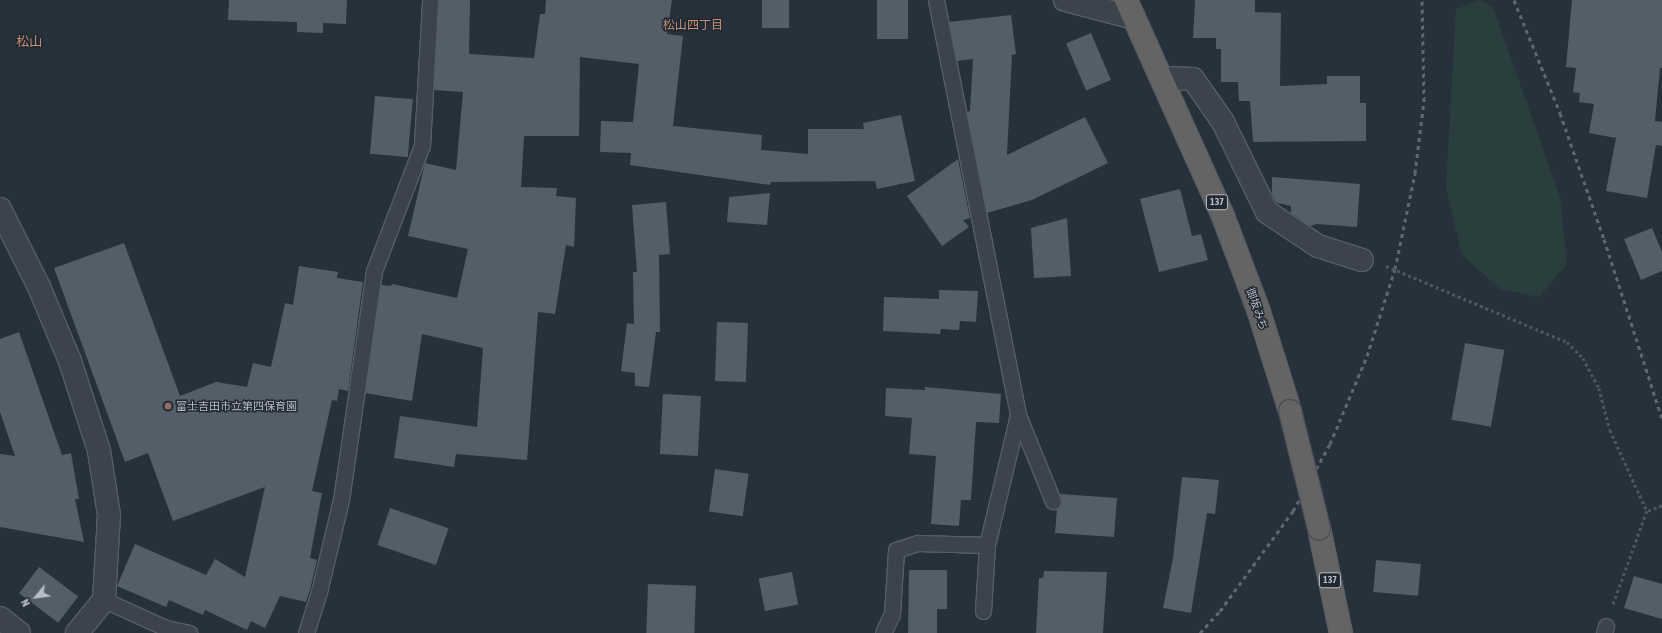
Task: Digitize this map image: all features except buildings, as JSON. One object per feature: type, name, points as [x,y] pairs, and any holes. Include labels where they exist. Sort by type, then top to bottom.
[{"type":"highway","name":"御坂みち","points":[[1130,9],[1163,78],[1223,216],[1260,312],[1290,411],[1319,528],[1341,633]]},
{"type":"street","points":[[1065,0],[1130,9]]},
{"type":"street","points":[[1163,78],[1193,79],[1224,122],[1267,212],[1318,246],[1362,260]]},
{"type":"street","points":[[0,210],[39,287],[70,361],[99,451],[109,515],[104,600],[76,633]]},
{"type":"street","points":[[0,618],[19,633]]},
{"type":"lane","points":[[306,633],[320,592],[341,500],[374,271],[422,145],[430,0]]},
{"type":"lane","points":[[936,0],[1018,415],[1053,501]]},
{"type":"lane","points":[[983,611],[987,545],[1018,415]]},
{"type":"lane","points":[[883,633],[892,614],[896,550],[918,543],[987,545]]},
{"type":"lane","points":[[104,600],[166,628],[188,633]]},
{"type":"path","points":[[1362,260],[1395,269],[1432,287],[1567,342],[1583,358],[1599,388],[1610,430],[1648,511],[1605,630]]},
{"type":"path","points":[[1648,511],[1662,505]]},
{"type":"green space","points":[[1480,0],[1493,7],[1560,197],[1567,264],[1539,297],[1500,289],[1462,255],[1446,189],[1456,9]]},
{"type":"railway","points":[[1200,633],[1220,611],[1293,511],[1330,444],[1367,356],[1395,269],[1415,173],[1424,101],[1422,0]]},
{"type":"railway","points":[[1514,0],[1560,113],[1604,239],[1662,419]]},
{"type":"place","name":"富士吉田市立第四保育園","points":[[168,406]]},
{"type":"district","name":"松山四丁目","points":[[693,26]]},
{"type":"district","name":"松山","points":[[29,42]]}]
